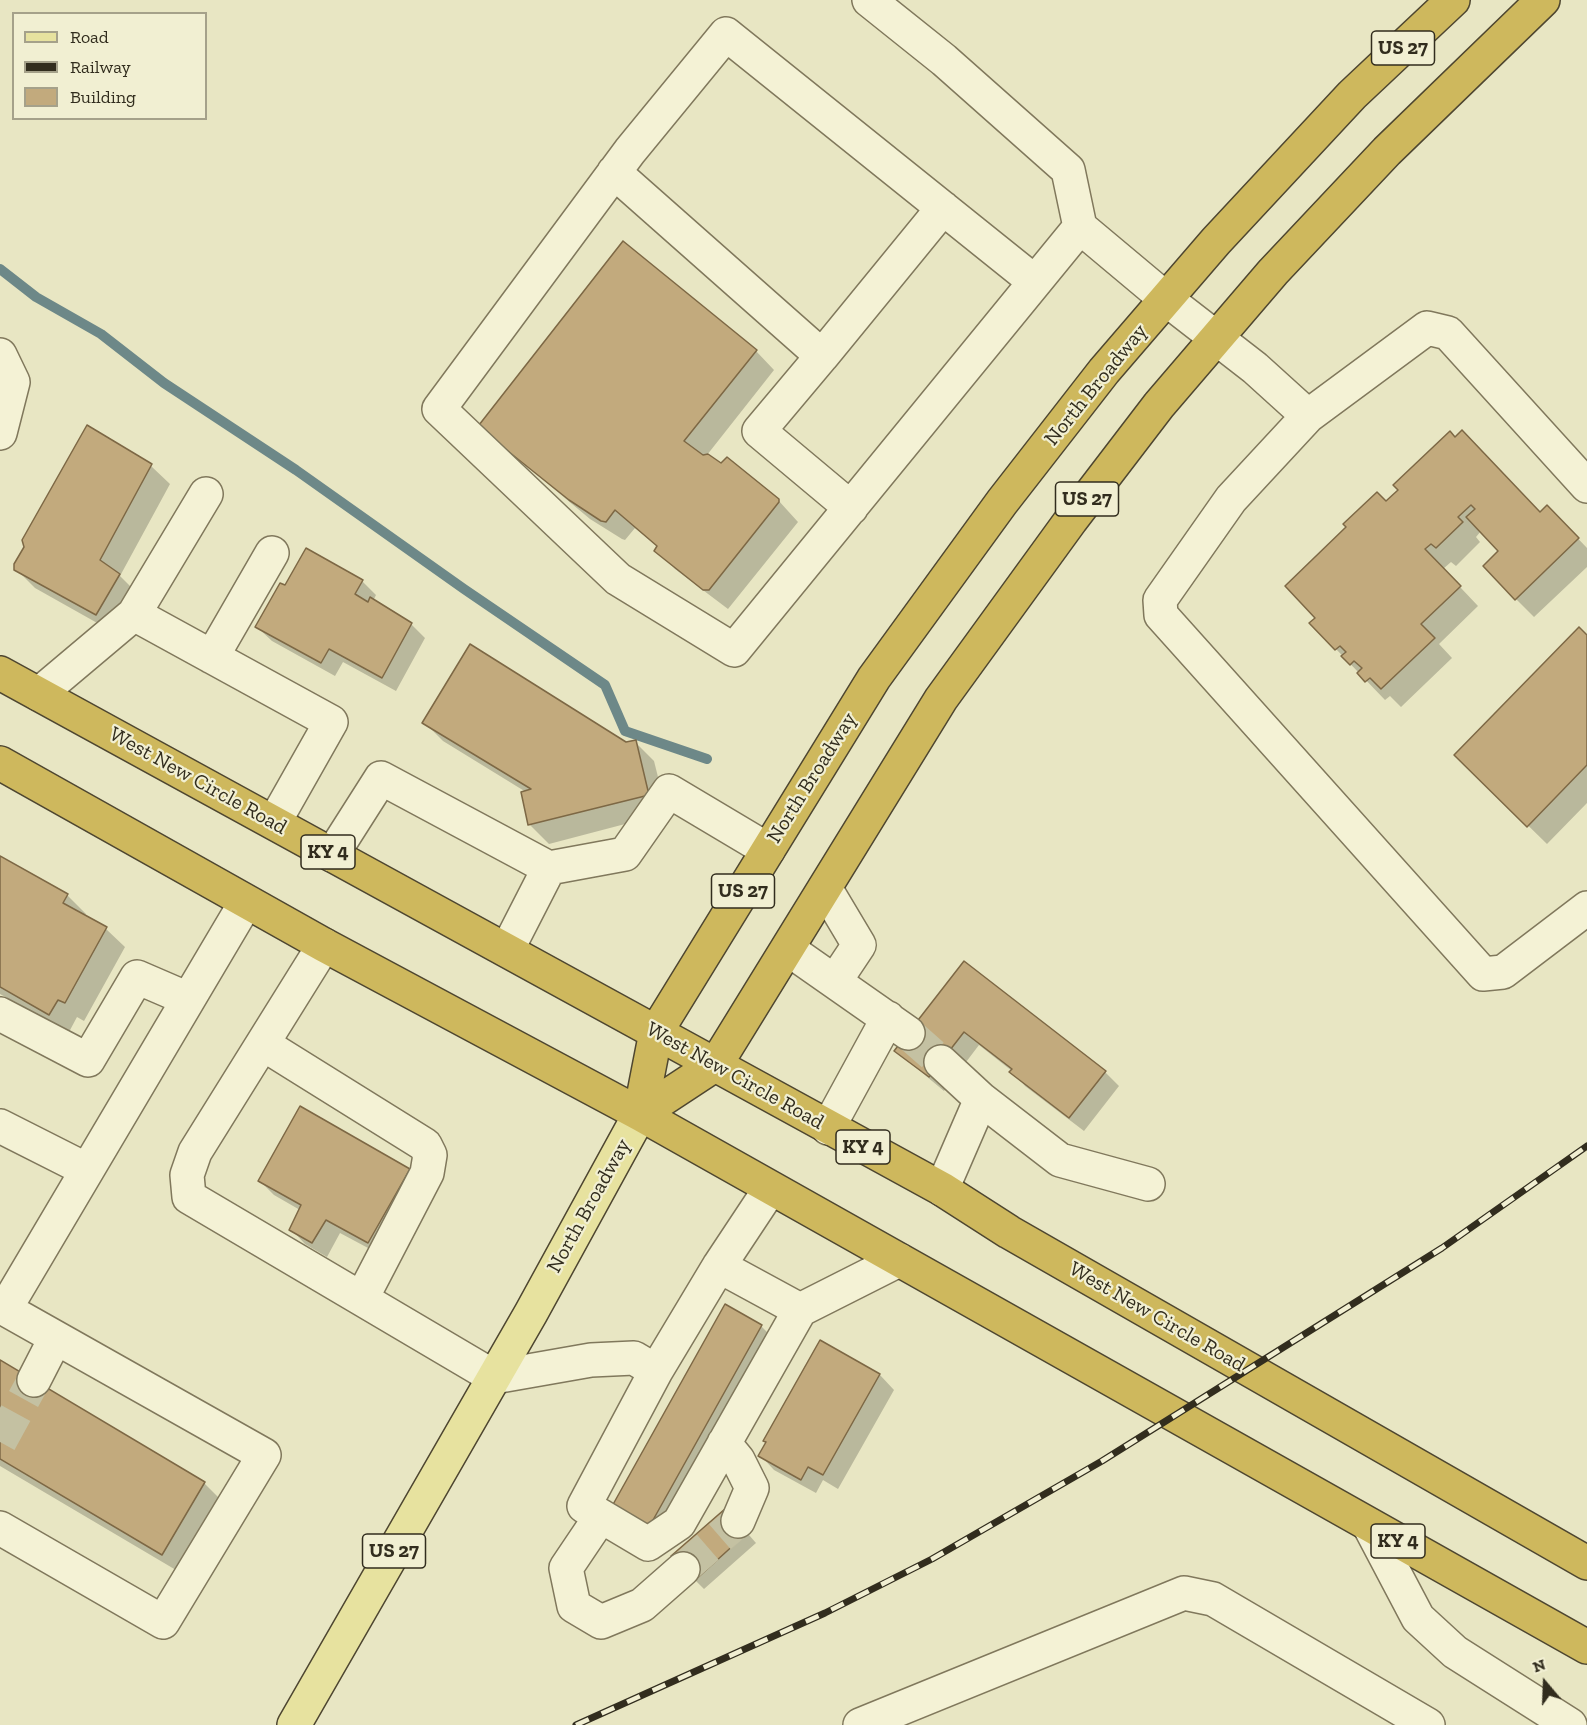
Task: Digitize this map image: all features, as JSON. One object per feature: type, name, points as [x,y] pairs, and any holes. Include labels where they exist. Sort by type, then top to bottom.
[{"type":"highway","name":"North Broadway","points":[[639,1114],[656,1032],[874,678],[1002,502],[1104,372],[1216,241],[1352,95],[1453,0]]},
{"type":"highway","name":"US 27","points":[[639,1114],[716,1064],[941,699],[1071,520],[1159,405],[1273,272],[1387,151],[1543,0]]},
{"type":"highway","name":"West New Circle Road","points":[[0,673],[274,821],[942,1189],[1009,1232],[1587,1563]]},
{"type":"highway","name":"KY 4","points":[[0,763],[324,945],[639,1114],[1587,1647]]},
{"type":"main road","name":"North Broadway","points":[[294,1725],[494,1377],[639,1114]]},
{"type":"lane","points":[[869,0],[944,60],[1068,170],[1080,227],[1166,299],[1217,338],[1308,416]]},
{"type":"lane","points":[[1035,282],[726,34],[614,172],[439,409],[618,579],[734,650],[1080,227]]},
{"type":"lane","points":[[614,172],[822,356]]},
{"type":"lane","points":[[851,508],[759,431],[943,208]]},
{"type":"lane","points":[[1587,486],[1448,333],[1427,328],[1308,416],[1231,499],[1160,600],[1161,615],[1483,974],[1503,972],[1587,908]]},
{"type":"lane","points":[[0,355],[13,382],[0,433]]},
{"type":"lane","points":[[39,694],[134,614],[206,494]]},
{"type":"lane","points":[[212,657],[272,552]]},
{"type":"lane","points":[[134,614],[332,722],[274,821]]},
{"type":"lane","points":[[332,855],[381,778],[549,868],[626,854],[669,791],[768,850]]},
{"type":"lane","points":[[507,950],[549,868]]},
{"type":"lane","points":[[825,888],[859,945],[835,981]]},
{"type":"lane","points":[[0,1528],[163,1622],[264,1455],[4,1309],[246,902]]},
{"type":"lane","points":[[324,945],[195,1152],[187,1175],[189,1197],[494,1377],[591,1360],[634,1358],[656,1371]]},
{"type":"lane","points":[[788,949],[898,1026],[828,1128]]},
{"type":"lane","points":[[0,1014],[88,1060],[137,977],[188,999]]},
{"type":"lane","points":[[263,1044],[425,1145],[430,1155],[427,1173],[362,1298]]},
{"type":"lane","points":[[941,1062],[981,1099],[1060,1160],[1148,1184]]},
{"type":"lane","points":[[942,1189],[981,1099]]},
{"type":"lane","points":[[0,1126],[87,1170]]},
{"type":"lane","points":[[770,1189],[718,1266],[656,1371],[584,1506],[648,1544],[679,1523],[801,1310],[899,1260]]},
{"type":"lane","points":[[718,1266],[801,1310]]},
{"type":"lane","points":[[34,1380],[55,1339]]},
{"type":"lane","points":[[724,1443],[738,1460],[752,1488],[738,1521]]},
{"type":"lane","points":[[601,1516],[566,1568],[574,1606],[602,1622],[642,1605],[683,1569]]},
{"type":"lane","points":[[1369,1525],[1418,1618],[1455,1652],[1570,1725]]},
{"type":"lane","points":[[860,1725],[1184,1593],[1213,1599],[1428,1725]]},
{"type":"building","points":[[623,241],[757,350],[684,441],[703,455],[708,454],[721,463],[727,457],[779,499],[779,502],[709,590],[703,590],[654,551],[657,546],[615,510],[606,522],[601,521],[569,500],[479,428],[479,425]]},
{"type":"building","points":[[87,425],[152,464],[100,560],[120,574],[96,615],[14,570],[14,564],[24,547],[22,540]]},
{"type":"building","points":[[1462,430],[1540,512],[1547,505],[1579,538],[1515,600],[1483,566],[1498,551],[1466,517],[1475,509],[1471,505],[1458,517],[1463,522],[1436,548],[1431,544],[1425,549],[1461,586],[1421,624],[1435,638],[1381,689],[1370,678],[1365,682],[1357,673],[1362,668],[1354,661],[1350,665],[1341,656],[1346,652],[1340,646],[1335,650],[1309,623],[1315,618],[1285,586],[1346,527],[1343,524],[1377,492],[1386,501],[1398,490],[1393,485],[1450,431],[1455,437]]},
{"type":"building","points":[[306,548],[363,580],[355,594],[368,602],[370,597],[412,623],[382,678],[329,649],[321,663],[255,627],[280,583],[285,585]]},
{"type":"building","points":[[1579,627],[1587,635],[1587,765],[1527,827],[1454,755]]},
{"type":"building","points":[[470,644],[626,742],[636,740],[649,795],[528,825],[521,792],[531,789],[422,723]]},
{"type":"building","points":[[0,856],[68,894],[63,903],[107,927],[65,1003],[58,1000],[49,1015],[0,987]]},
{"type":"building","points":[[964,961],[1106,1071],[1069,1118],[1009,1072],[1012,1069],[964,1032],[929,1077],[894,1051]]},
{"type":"building","points":[[300,1106],[410,1169],[368,1243],[326,1220],[312,1243],[289,1230],[301,1205],[258,1181]]},
{"type":"building","points":[[725,1304],[762,1325],[648,1529],[611,1508]]},
{"type":"building","points":[[820,1340],[880,1374],[823,1475],[808,1467],[801,1480],[758,1456],[766,1442],[763,1441]]},
{"type":"building","points":[[0,1360],[205,1482],[162,1555],[0,1459]]},
{"type":"building","points":[[726,1508],[748,1532],[694,1581],[671,1556]]},
{"type":"waterway","points":[[0,269],[36,297],[101,334],[164,383],[296,470],[605,685],[625,731],[707,759]]},
{"type":"tunnel","points":[[908,1033],[941,1062]]},
{"type":"tunnel","points":[[0,1442],[34,1380]]},
{"type":"tunnel","points":[[683,1569],[738,1521]]},
{"type":"railway","points":[[576,1725],[825,1613],[932,1559],[1102,1461],[1442,1248],[1587,1146]]}]
